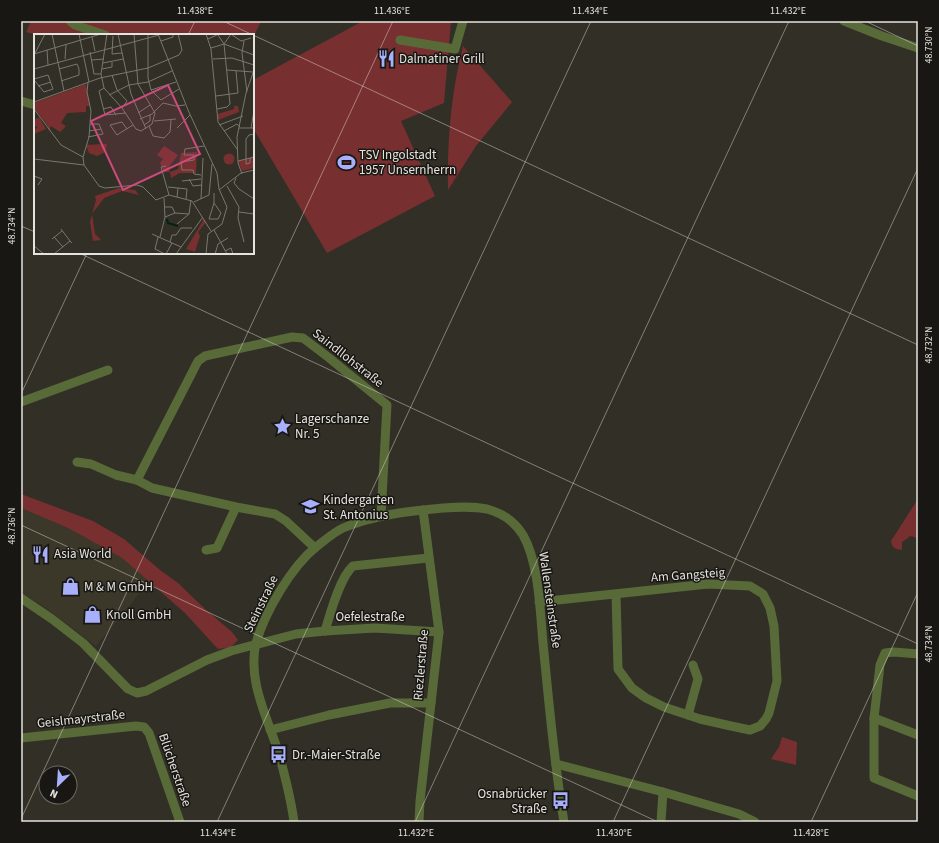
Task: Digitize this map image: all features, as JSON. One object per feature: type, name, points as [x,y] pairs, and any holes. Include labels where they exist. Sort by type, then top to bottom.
[{"type":"street","points":[[70,21],[75,25],[101,34]]},
{"type":"street","points":[[400,40],[455,49],[462,21]]},
{"type":"street","points":[[844,21],[918,48]]},
{"type":"street","points":[[21,101],[34,105]]},
{"type":"street","name":"Saindllohstraße","points":[[137,480],[198,361],[205,356],[292,337],[302,338],[328,357],[386,405],[381,516]]},
{"type":"street","points":[[21,402],[108,370]]},
{"type":"street","points":[[77,462],[91,464],[116,475],[137,480],[152,488],[236,507],[275,514],[286,521],[315,548]]},
{"type":"street","name":"Wallensteinstraße","points":[[381,516],[423,510],[471,506],[489,510],[508,518],[522,533],[530,550],[534,567],[564,822]]},
{"type":"street","points":[[206,550],[217,548],[236,507]]},
{"type":"street","name":"Riezlerstraße","points":[[419,822],[420,801],[439,632],[428,558],[423,510]]},
{"type":"street","name":"Steinstraße","points":[[294,822],[287,785],[279,755],[255,681],[254,663],[256,644],[278,593],[292,571],[315,548],[342,529],[381,516]]},
{"type":"street","name":"Oefelestraße","points":[[325,630],[345,576],[353,566],[428,558]]},
{"type":"street","name":"Am Gangsteig","points":[[539,602],[708,584],[750,586],[764,594],[770,608],[774,626],[777,682],[769,713],[760,726],[750,730],[688,715],[664,707],[646,698],[632,688],[618,668],[616,594]]},
{"type":"street","name":"Oefelestraße","points":[[21,598],[52,618],[83,643],[128,689],[137,693],[146,691],[208,660],[232,651],[296,634],[325,630],[376,628],[439,632]]},
{"type":"street","points":[[918,654],[894,652],[885,653],[880,665],[874,718],[874,778],[918,796]]},
{"type":"street","points":[[688,715],[698,679],[693,665]]},
{"type":"street","points":[[270,730],[329,715],[390,703],[431,703]]},
{"type":"street","points":[[874,718],[918,735]]},
{"type":"street","name":"Geislmayrstraße","points":[[21,738],[144,726]]},
{"type":"street","name":"Blücherstraße","points":[[144,726],[149,733],[180,822]]},
{"type":"street","points":[[556,764],[664,792],[739,814],[755,822]]},
{"type":"street","points":[[662,822],[664,792]]},
{"type":"shaded area","points":[[31,21],[261,21],[254,36],[254,34],[34,34],[26,32]]},
{"type":"shaded area","name":"TSV Ingolstadt 1957 Unsernherrn","points":[[363,21],[451,21],[444,103],[401,121],[435,196],[327,253],[254,130],[254,79]]},
{"type":"shaded area","points":[[463,46],[512,102],[476,146],[448,190],[448,153],[451,117],[455,81]]},
{"type":"shaded area","points":[[21,494],[93,521],[124,539],[160,570],[178,583],[232,632],[238,640],[231,647],[218,649],[185,613],[122,558],[68,528],[21,508]]},
{"type":"shaded area","points":[[918,499],[918,540],[915,537],[909,536],[902,542],[902,550],[896,549],[893,547],[891,541]]},
{"type":"shaded area","points":[[21,508],[68,528],[122,558],[149,582],[96,646],[43,606],[21,592]]},
{"type":"shaded area","points":[[782,737],[797,742],[796,765],[771,759],[779,747]]},
{"type":"place","name":"Dalmatiner Grill","points":[[386,59]]},
{"type":"place","name":"TSV Ingolstadt 1957 Unsernherrn","points":[[346,162]]},
{"type":"place","name":"Lagerschanze Nr. 5","points":[[282,426]]},
{"type":"place","name":"Kindergarten St. Antonius","points":[[310,507]]},
{"type":"place","name":"Asia World","points":[[41,554]]},
{"type":"place","name":"M & M GmbH","points":[[71,587]]},
{"type":"place","name":"Knoll GmbH","points":[[93,615]]},
{"type":"place","name":"Dr.-Maier-Straße","points":[[279,755]]},
{"type":"place","name":"Osnabrücker Straße","points":[[560,801]]}]
